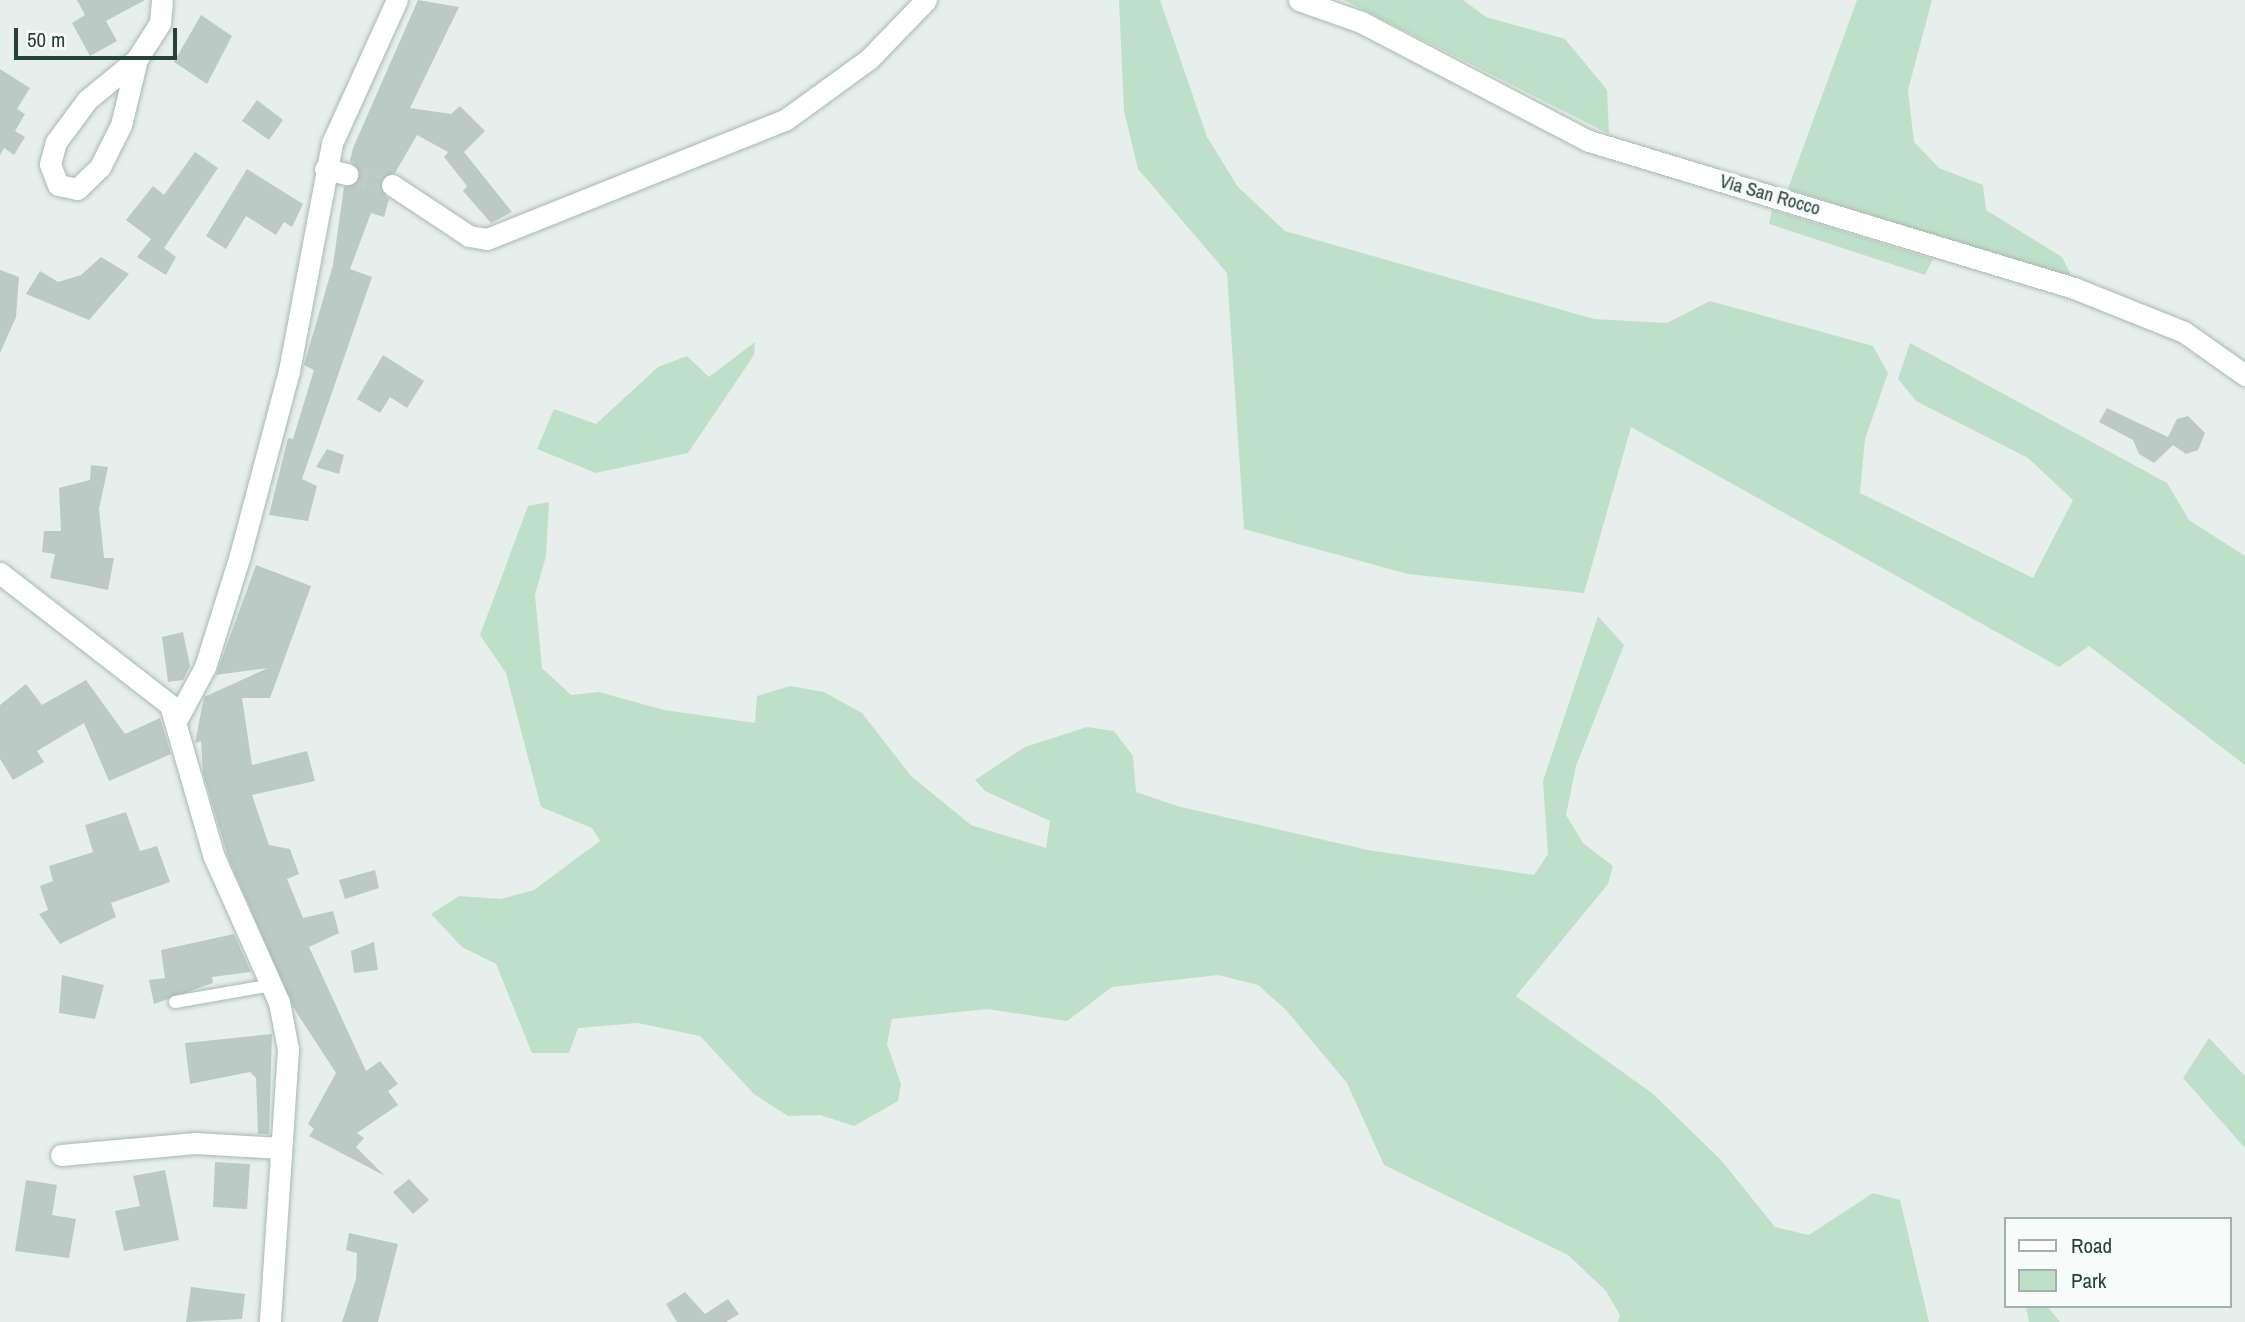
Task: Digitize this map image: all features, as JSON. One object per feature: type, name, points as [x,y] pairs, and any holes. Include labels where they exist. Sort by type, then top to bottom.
[{"type":"street","points":[[137,59],[121,125],[100,167],[77,189],[58,185],[50,164],[69,120],[137,59],[160,23],[162,0]]},
{"type":"street","points":[[177,719],[205,667],[240,555],[289,371],[325,169],[345,108],[397,0]]},
{"type":"street","points":[[392,185],[469,236],[487,239],[785,120],[869,59],[926,0]]},
{"type":"street","name":"Via San Rocco","points":[[1299,0],[1362,22],[1589,141],[2062,284],[2184,332],[2245,375]]},
{"type":"street","points":[[325,169],[347,174]]},
{"type":"street","points":[[0,573],[33,604],[148,682],[177,719],[214,857],[272,985],[288,1049],[270,1322]]},
{"type":"street","points":[[61,1155],[195,1143],[281,1148]]},
{"type":"lane","points":[[175,1002],[272,985]]},
{"type":"green space","points":[[1119,0],[1160,0],[1207,137],[1238,187],[1285,231],[1594,319],[1667,323],[1710,301],[1873,346],[1888,373],[1865,439],[1860,493],[2033,578],[2073,500],[2028,458],[1916,401],[1898,379],[1910,343],[2167,483],[2189,520],[2245,556],[2245,765],[2089,646],[2059,667],[1631,427],[1584,593],[1408,574],[1244,529],[1227,273],[1138,169],[1124,111]]},
{"type":"green space","points":[[1344,0],[1463,0],[1486,17],[1565,39],[1607,90],[1609,134]]},
{"type":"green space","points":[[1857,0],[1932,0],[1908,90],[1914,142],[1939,168],[1983,185],[1986,210],[2062,257],[2073,279],[1788,189]]},
{"type":"green space","points":[[1772,210],[1933,259],[1925,275],[1769,224]]},
{"type":"green space","points":[[755,342],[754,355],[688,453],[596,473],[537,449],[554,409],[596,424],[658,367],[687,356],[709,377]]},
{"type":"green space","points":[[549,502],[546,556],[535,595],[542,668],[571,695],[599,692],[664,710],[755,723],[757,696],[790,686],[824,692],[862,713],[911,776],[971,825],[1046,848],[1050,821],[985,791],[975,780],[1025,747],[1087,727],[1114,731],[1133,756],[1136,792],[1177,806],[1368,850],[1534,875],[1548,854],[1543,781],[1598,616],[1624,645],[1576,766],[1566,815],[1583,843],[1613,866],[1608,884],[1516,996],[1652,1093],[1721,1160],[1775,1227],[1809,1235],[1873,1193],[1900,1200],[1929,1322],[1618,1322],[1620,1315],[1606,1291],[1568,1255],[1384,1165],[1347,1083],[1286,1010],[1258,985],[1218,975],[1112,987],[1067,1021],[987,1009],[892,1019],[887,1044],[901,1084],[898,1101],[854,1126],[820,1115],[788,1116],[754,1094],[700,1036],[638,1023],[578,1028],[569,1053],[532,1053],[496,964],[462,947],[431,914],[459,896],[501,899],[534,890],[600,841],[592,828],[541,807],[506,673],[480,635],[528,506]]},
{"type":"green space","points":[[2209,1038],[2245,1076],[2245,1148],[2183,1078]]},
{"type":"green space","points":[[2026,1308],[2049,1308],[2060,1322],[2029,1322]]},
{"type":"building","points":[[77,0],[145,0],[106,21],[117,41],[90,56],[72,23],[85,15]]},
{"type":"building","points":[[418,0],[459,7],[410,108],[451,114],[460,106],[485,131],[464,152],[512,212],[491,223],[463,191],[467,186],[444,157],[448,152],[417,135],[395,173],[382,177],[380,190],[389,199],[384,217],[371,213],[350,269],[372,277],[302,479],[317,486],[308,521],[269,515],[288,438],[293,439],[314,370],[304,365],[333,265],[344,187],[360,176],[350,161],[353,148]]},
{"type":"building","points":[[201,15],[232,36],[207,84],[174,62]]},
{"type":"building","points":[[0,69],[30,88],[17,109],[25,114],[15,131],[25,137],[14,155],[4,148],[0,155]]},
{"type":"building","points":[[257,100],[283,120],[269,140],[242,121]]},
{"type":"building","points":[[195,152],[218,168],[164,248],[176,257],[166,275],[137,257],[151,239],[126,220],[153,186],[164,195]]},
{"type":"building","points":[[247,169],[303,204],[292,227],[284,222],[276,235],[246,216],[226,249],[206,236]]},
{"type":"building","points":[[101,257],[129,274],[89,320],[26,294],[40,271],[58,282],[81,275]]},
{"type":"building","points":[[0,270],[19,277],[16,317],[0,353]]},
{"type":"building","points":[[383,355],[424,381],[407,408],[390,397],[380,413],[357,399]]},
{"type":"building","points":[[2107,408],[2168,437],[2177,419],[2188,416],[2205,433],[2198,450],[2186,454],[2173,445],[2154,463],[2139,454],[2133,440],[2099,422]]},
{"type":"building","points":[[327,449],[344,455],[339,474],[316,467]]},
{"type":"building","points":[[91,465],[108,467],[99,509],[104,558],[114,558],[108,590],[50,578],[55,554],[42,552],[44,531],[61,531],[59,488],[90,480]]},
{"type":"building","points":[[256,565],[311,586],[270,698],[242,698],[252,765],[307,751],[315,781],[252,795],[269,845],[290,849],[299,874],[287,879],[303,918],[333,911],[339,933],[309,947],[366,1071],[380,1061],[398,1084],[388,1091],[398,1105],[357,1133],[364,1138],[356,1147],[385,1176],[309,1136],[314,1129],[308,1124],[336,1073],[293,1007],[228,857],[203,773],[201,741],[195,743],[204,697],[268,668],[216,675]]},
{"type":"building","points":[[183,632],[190,666],[183,680],[168,682],[162,637]]},
{"type":"building","points":[[86,680],[125,734],[160,718],[171,754],[109,781],[84,723],[37,751],[44,762],[13,780],[0,759],[0,705],[26,684],[42,705]]},
{"type":"building","points":[[126,812],[140,851],[157,846],[170,882],[111,903],[116,917],[60,944],[39,914],[48,910],[40,886],[53,881],[49,866],[93,852],[85,825]]},
{"type":"building","points":[[375,870],[379,888],[345,899],[339,880]]},
{"type":"building","points":[[234,934],[251,972],[212,977],[213,983],[154,1004],[149,980],[165,978],[161,950]]},
{"type":"building","points":[[374,942],[378,970],[354,973],[351,951]]},
{"type":"building","points":[[62,975],[104,985],[95,1019],[59,1013]]},
{"type":"building","points":[[272,1034],[269,1134],[258,1134],[256,1078],[250,1072],[190,1084],[185,1043]]},
{"type":"building","points":[[215,1162],[250,1164],[247,1209],[213,1207]]},
{"type":"building","points":[[165,1170],[179,1240],[124,1251],[115,1211],[140,1206],[133,1176]]},
{"type":"building","points":[[409,1179],[429,1200],[413,1214],[393,1192]]},
{"type":"building","points":[[26,1180],[57,1185],[52,1215],[76,1219],[69,1258],[15,1251]]},
{"type":"building","points":[[349,1233],[398,1244],[378,1322],[342,1322],[356,1279],[357,1253],[346,1250]]},
{"type":"building","points":[[191,1287],[245,1294],[242,1319],[186,1322]]},
{"type":"building","points":[[685,1292],[705,1314],[728,1299],[739,1314],[726,1322],[677,1322],[666,1304]]},
{"type":"tunnel","points":[[347,174],[392,185]]}]
